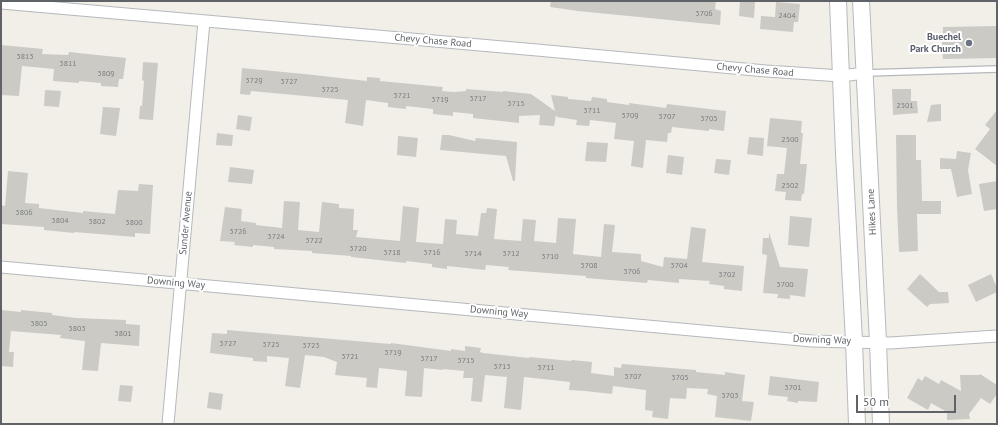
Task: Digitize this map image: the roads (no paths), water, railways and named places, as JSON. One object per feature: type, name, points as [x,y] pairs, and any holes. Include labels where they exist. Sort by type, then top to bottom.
[{"type":"main road","points":[[838,1],[857,424]]},
{"type":"main road","name":"Hikes Lane","points":[[861,1],[881,424]]},
{"type":"street","name":"Chevy Chase Road","points":[[1,3],[766,71],[841,76],[865,73]]},
{"type":"street","name":"Sunder Avenue","points":[[168,424],[204,21]]},
{"type":"street","name":"Downing Way","points":[[1,268],[812,341],[914,342],[997,336]]},
{"type":"lane","points":[[865,73],[997,69]]},
{"type":"place","name":"Buechel Park Church","points":[[969,43]]}]
